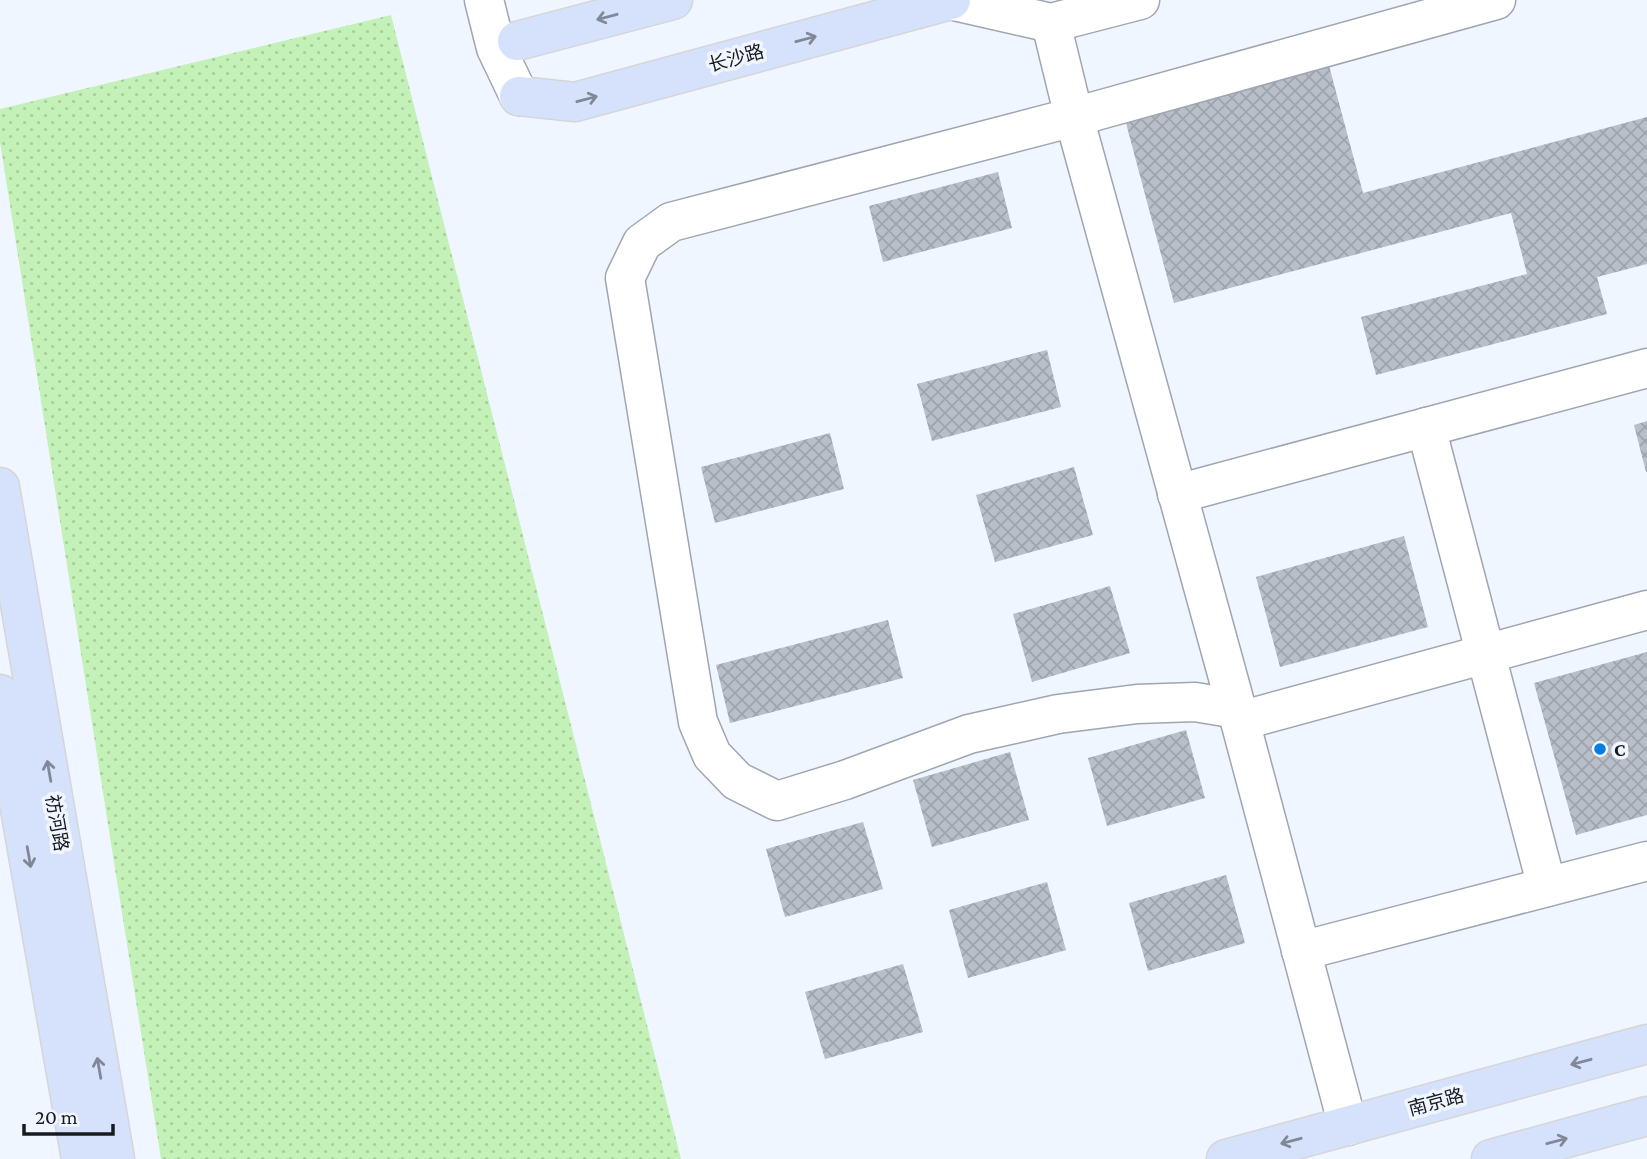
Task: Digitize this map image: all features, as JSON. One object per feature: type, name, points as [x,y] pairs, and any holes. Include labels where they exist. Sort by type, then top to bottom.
[{"type":"main road","points":[[517,40],[673,0]]},
{"type":"main road","name":"长沙路","points":[[519,96],[575,102],[950,0]]},
{"type":"main road","name":"祊河路","points":[[0,487],[115,1159]]},
{"type":"main road","name":"祊河路","points":[[0,694],[81,1159]]},
{"type":"main road","name":"南京路","points":[[1226,1159],[1647,1044]]},
{"type":"main road","points":[[1491,1159],[1647,1116]]},
{"type":"street","points":[[484,0],[496,48],[519,96]]},
{"type":"street","points":[[509,0],[517,40],[519,96]]},
{"type":"street","points":[[950,0],[1051,23],[1140,0]]},
{"type":"street","points":[[1496,0],[1074,117],[671,222],[642,243],[625,278],[698,722],[712,755],[737,781],[777,801],[845,780],[969,734],[1058,714],[1137,704],[1195,702],[1239,715],[1647,610]]},
{"type":"street","points":[[1051,23],[1074,117],[1239,715],[1348,1126]]},
{"type":"street","points":[[1177,494],[1647,368]]},
{"type":"street","points":[[1426,427],[1546,887]]},
{"type":"street","points":[[1301,951],[1647,861]]},
{"type":"green space","points":[[391,15],[681,1159],[161,1159],[0,142],[0,109]]},
{"type":"building","points":[[1327,58],[1363,193],[1647,117],[1647,264],[1597,277],[1607,314],[1376,375],[1361,317],[1527,274],[1511,213],[1174,303],[1123,112]]},
{"type":"building","points":[[998,172],[1012,228],[883,262],[869,206]]},
{"type":"building","points":[[1047,350],[1061,407],[932,441],[917,384]]},
{"type":"building","points":[[1647,421],[1647,472],[1646,472],[1634,425]]},
{"type":"building","points":[[830,433],[844,489],[715,523],[701,467]]},
{"type":"building","points":[[1074,467],[1093,535],[995,562],[976,495]]},
{"type":"building","points":[[1404,536],[1428,627],[1280,667],[1256,577]]},
{"type":"building","points":[[1110,586],[1130,653],[1032,682],[1013,614]]},
{"type":"building","points":[[888,620],[903,678],[730,723],[716,665]]},
{"type":"building","name":"C","points":[[1647,652],[1647,815],[1576,835],[1534,683]]},
{"type":"building","points":[[1186,730],[1205,798],[1107,826],[1088,758]]},
{"type":"building","points":[[1010,752],[1029,820],[932,847],[913,780]]},
{"type":"building","points":[[863,822],[883,889],[785,917],[766,849]]},
{"type":"building","points":[[1226,875],[1245,943],[1148,971],[1129,903]]},
{"type":"building","points":[[1047,882],[1066,950],[968,978],[949,910]]},
{"type":"building","points":[[903,964],[923,1032],[825,1059],[805,992]]},
{"type":"place","name":"C","points":[[1600,749]]}]
